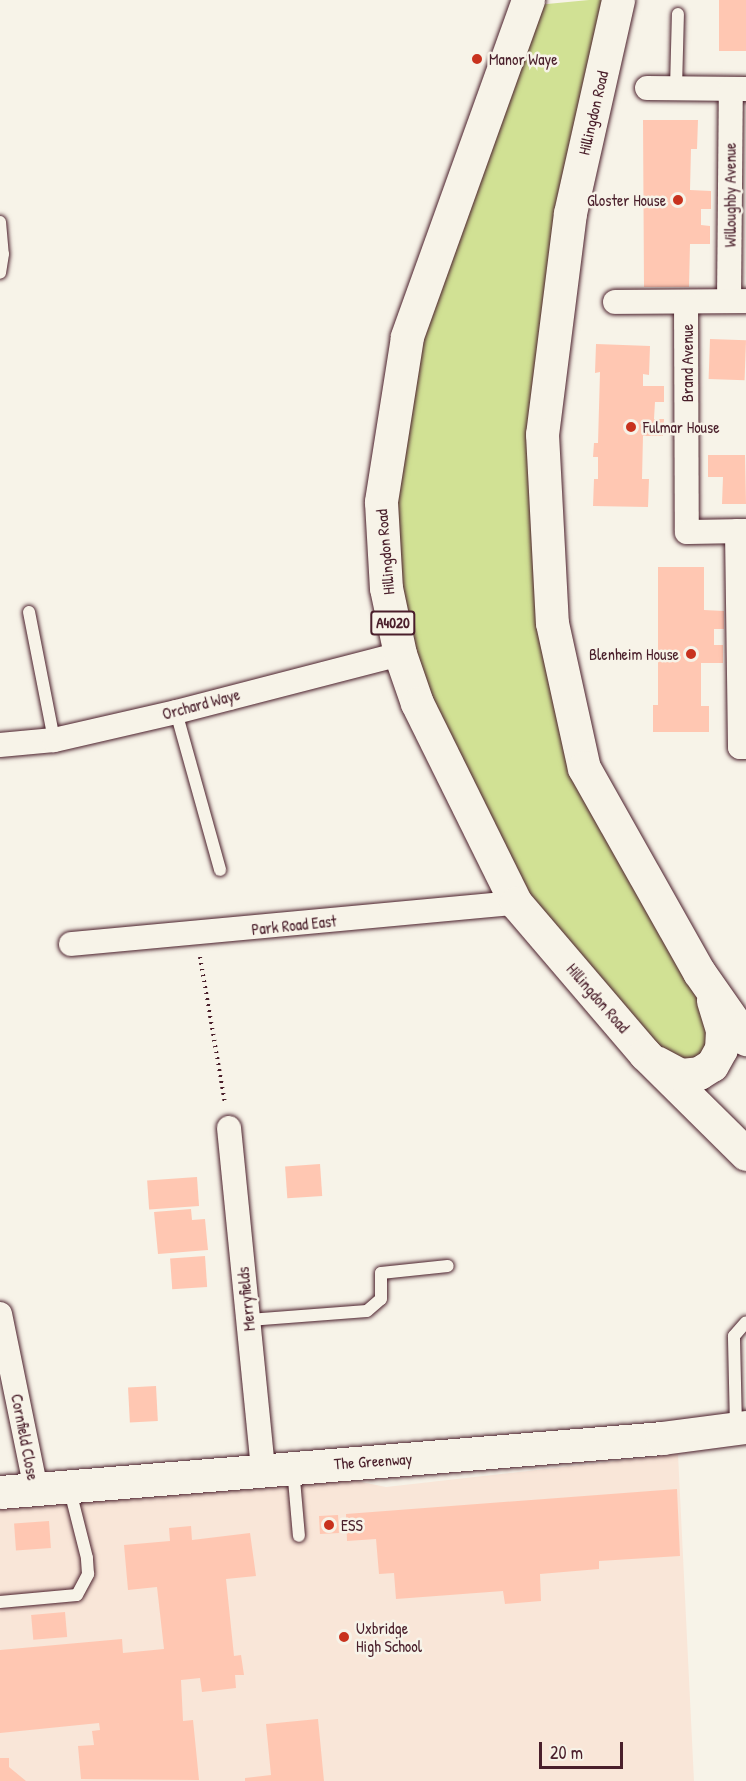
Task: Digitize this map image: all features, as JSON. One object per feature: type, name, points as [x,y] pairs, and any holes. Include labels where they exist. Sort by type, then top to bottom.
[{"type":"main road","name":"Hillingdon Road","points":[[528,0],[407,337],[381,502],[386,588],[400,654],[417,703],[516,903],[645,1054],[746,1154]]},
{"type":"main road","name":"Hillingdon Road","points":[[618,0],[570,213],[542,434],[552,623],[584,768],[699,972],[746,1040]]},
{"type":"main road","name":"A4020","points":[[645,1054],[681,1075],[699,1073],[712,1065],[721,1049],[722,1030],[699,972]]},
{"type":"main road","name":"The Greenway","points":[[0,1492],[741,1428]]},
{"type":"street","name":"Willoughby Avenue","points":[[647,88],[738,89],[737,301]]},
{"type":"street","name":"Brand Avenue","points":[[615,302],[737,301]]},
{"type":"street","name":"Brand Avenue","points":[[687,302],[687,532],[742,531]]},
{"type":"street","points":[[742,531],[743,747]]},
{"type":"street","name":"Orchard Waye","points":[[0,745],[54,740],[176,712],[400,654]]},
{"type":"street","name":"Park Road East","points":[[71,944],[196,935],[516,903]]},
{"type":"street","name":"Merryfields","points":[[229,1128],[249,1320],[278,1469]]},
{"type":"street","name":"Cornfield Close","points":[[0,1314],[36,1489]]},
{"type":"lane","points":[[676,88],[678,14]]},
{"type":"lane","points":[[0,222],[3,254],[0,273]]},
{"type":"lane","points":[[29,612],[54,740]]},
{"type":"lane","points":[[176,712],[220,870]]},
{"type":"lane","points":[[249,1320],[367,1311],[381,1299],[381,1273],[448,1266]]},
{"type":"lane","points":[[741,1428],[734,1336],[746,1322]]},
{"type":"lane","points":[[278,1469],[299,1536]]},
{"type":"lane","points":[[0,1602],[77,1595],[88,1574],[69,1486]]},
{"type":"path","points":[[196,935],[229,1128]]},
{"type":"shaded area","name":"Uxbridge High School","points":[[678,1454],[694,1781],[0,1781],[0,1493],[293,1468],[386,1487]]},
{"type":"green space","points":[[589,0],[618,0],[542,434],[584,768],[722,1030],[681,1075],[516,903],[386,588],[407,337],[526,6]]},
{"type":"building","points":[[719,0],[746,0],[746,51],[719,51]]},
{"type":"building","name":"Gloster House","points":[[643,120],[698,120],[697,149],[691,149],[690,190],[711,191],[711,209],[701,209],[701,225],[710,226],[710,244],[690,244],[689,287],[644,287]]},
{"type":"building","points":[[710,339],[746,340],[745,380],[709,379]]},
{"type":"building","name":"Fulmar House","points":[[596,344],[650,346],[649,375],[643,374],[643,386],[664,386],[664,402],[655,402],[654,419],[664,419],[663,436],[643,436],[642,479],[649,479],[648,507],[593,506],[594,479],[598,479],[598,457],[593,457],[594,443],[598,443],[600,372],[595,373]]},
{"type":"building","points":[[708,455],[745,455],[746,504],[722,504],[723,477],[708,477]]},
{"type":"building","name":"Blenheim House","points":[[658,567],[704,567],[704,610],[724,611],[724,629],[714,629],[714,645],[723,645],[723,663],[701,663],[701,706],[709,706],[709,732],[653,732],[653,705],[658,705]]},
{"type":"building","points":[[320,1164],[322,1196],[287,1198],[285,1166]]},
{"type":"building","points":[[197,1177],[199,1206],[149,1209],[147,1180]]},
{"type":"building","points":[[191,1209],[192,1220],[205,1219],[208,1250],[158,1254],[154,1212]]},
{"type":"building","points":[[205,1256],[207,1287],[172,1289],[170,1258]]},
{"type":"building","points":[[156,1386],[158,1421],[130,1422],[128,1387]]},
{"type":"building","points":[[677,1489],[680,1556],[599,1561],[599,1569],[540,1574],[541,1601],[505,1604],[503,1591],[396,1599],[394,1573],[379,1574],[376,1539],[347,1541],[346,1514]]},
{"type":"building","name":"ESS","points":[[338,1515],[339,1533],[320,1534],[319,1516]]},
{"type":"building","points":[[49,1521],[51,1548],[16,1550],[14,1523]]},
{"type":"building","points":[[191,1526],[192,1540],[250,1533],[256,1576],[226,1579],[234,1656],[241,1655],[244,1675],[235,1675],[236,1688],[202,1692],[200,1678],[181,1680],[183,1721],[193,1720],[199,1780],[81,1779],[78,1746],[94,1745],[92,1731],[100,1730],[99,1723],[0,1733],[0,1650],[122,1639],[123,1653],[164,1649],[157,1587],[128,1590],[124,1545],[170,1541],[169,1528]]},
{"type":"building","points":[[65,1612],[67,1637],[33,1640],[31,1615]]},
{"type":"building","points":[[318,1719],[324,1781],[245,1781],[245,1778],[271,1775],[266,1724]]},
{"type":"building","points":[[0,1758],[9,1758],[9,1767],[26,1781],[0,1781]]},
{"type":"place","name":"Manor Waye","points":[[477,59]]},
{"type":"place","name":"Gloster House","points":[[678,200]]},
{"type":"place","name":"Fulmar House","points":[[631,427]]},
{"type":"place","name":"Blenheim House","points":[[691,654]]},
{"type":"place","name":"ESS","points":[[329,1525]]},
{"type":"place","name":"Uxbridge High School","points":[[344,1637]]}]
